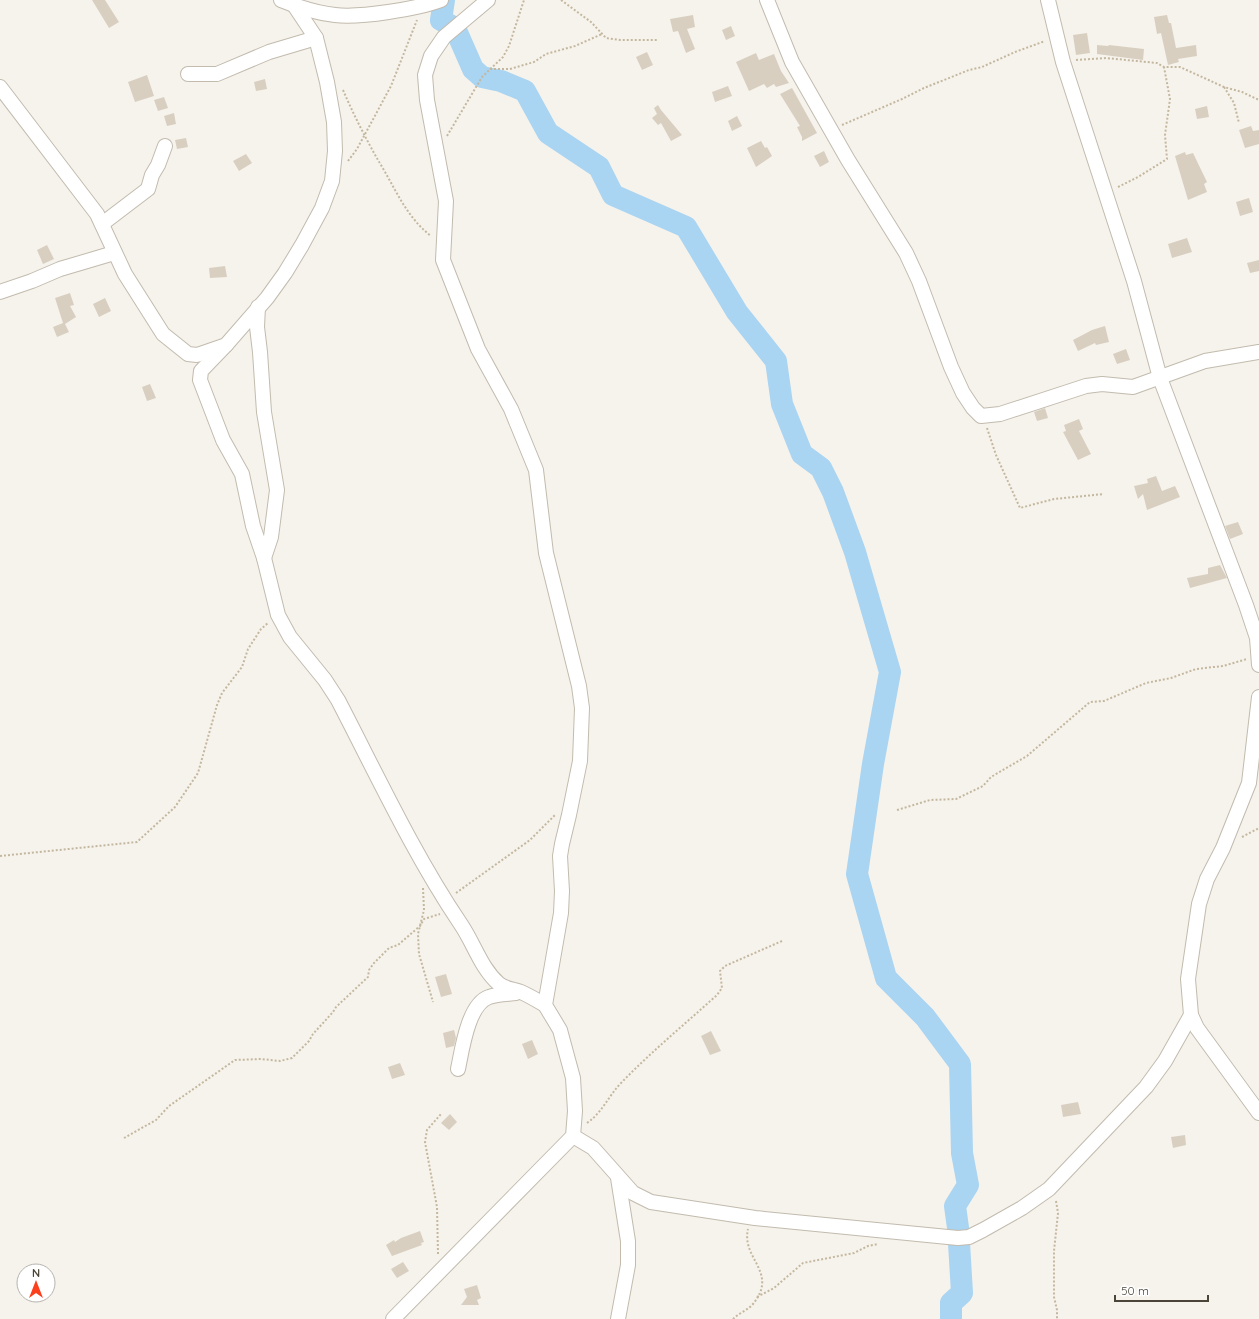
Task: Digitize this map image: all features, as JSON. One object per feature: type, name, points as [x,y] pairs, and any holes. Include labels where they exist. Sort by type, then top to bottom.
[{"type":"street","points":[[288,3],[335,16],[367,14],[422,7],[441,0]]},
{"type":"street","points":[[488,0],[444,37],[430,56],[425,75],[426,100],[446,201],[446,232],[443,245],[443,260],[478,349],[511,409],[536,470],[546,553],[580,694],[582,708],[580,761],[560,856],[562,891],[561,913],[546,1005]]},
{"type":"street","points":[[767,0],[792,62],[830,130],[906,253],[919,281],[951,367],[973,408],[981,416],[1000,414],[1086,386],[1102,384],[1133,387],[1205,361],[1259,352]]},
{"type":"street","points":[[1048,0],[1063,62],[1134,281],[1160,378],[1246,605],[1257,638],[1258,658]]},
{"type":"street","points":[[288,3],[316,38],[327,82],[334,122],[335,151],[332,181],[322,208],[285,273],[226,345],[201,371],[200,380],[223,440],[242,474],[253,526],[264,558],[278,615],[290,637],[325,680],[338,700],[448,906],[461,924],[484,967],[499,984],[521,992],[546,1005],[560,1030],[573,1078],[575,1112],[573,1136],[393,1319]]},
{"type":"street","points":[[188,74],[217,74],[269,52],[316,38]]},
{"type":"street","points":[[0,88],[97,214],[114,253],[144,305],[164,334],[188,354],[197,355],[226,345]]},
{"type":"street","points":[[102,224],[148,189],[152,175],[166,146]]},
{"type":"street","points":[[0,292],[32,282],[60,269],[114,253]]},
{"type":"street","points":[[258,307],[257,327],[264,412],[277,490],[271,537],[264,558]]},
{"type":"street","points":[[1259,697],[1249,783],[1223,848],[1207,879],[1199,904],[1188,979],[1191,1015],[1197,1028],[1259,1113]]},
{"type":"street","points":[[458,1069],[469,1021],[479,1006],[487,997],[521,992]]},
{"type":"street","points":[[573,1136],[593,1148],[618,1178],[633,1193],[651,1202],[755,1218],[958,1238],[969,1237],[1022,1208],[1049,1189],[1146,1087],[1165,1061],[1191,1015]]},
{"type":"street","points":[[618,1178],[628,1241],[628,1265],[618,1319]]},
{"type":"path","points":[[437,151],[456,121],[473,89],[490,69],[503,57],[509,46],[524,0]]},
{"type":"path","points":[[561,0],[591,22],[606,38],[620,40],[657,40]]},
{"type":"path","points":[[347,162],[357,149],[391,86],[422,7]]},
{"type":"path","points":[[490,69],[510,69],[534,62],[546,54],[575,46],[602,34]]},
{"type":"path","points":[[830,130],[924,88],[969,70],[982,67],[1039,42],[1056,38]]},
{"type":"path","points":[[1063,62],[1106,58],[1157,63],[1164,67],[1180,67],[1224,87],[1242,92],[1259,100]]},
{"type":"path","points":[[1106,193],[1138,177],[1167,159],[1165,135],[1170,99],[1164,67]]},
{"type":"path","points":[[340,83],[364,135],[407,211],[422,228],[443,245]]},
{"type":"path","points":[[1224,87],[1234,103],[1239,123]]},
{"type":"path","points":[[981,416],[991,434],[996,455],[1020,508],[1054,499],[1104,494]]},
{"type":"path","points":[[0,856],[136,842],[175,807],[198,773],[219,699],[242,667],[248,649],[261,628],[278,615]]},
{"type":"path","points":[[897,810],[930,800],[956,799],[983,786],[991,776],[1027,756],[1090,702],[1104,701],[1146,683],[1171,678],[1196,669],[1222,666],[1247,659],[1258,658]]},
{"type":"path","points":[[124,1138],[156,1120],[169,1106],[235,1060],[260,1059],[280,1061],[292,1058],[309,1041],[313,1034],[336,1007],[368,977],[369,970],[374,963],[389,948],[398,944],[420,926],[424,919],[441,913],[448,906],[451,898],[460,888],[530,840],[560,810]]},
{"type":"path","points":[[423,886],[424,910],[418,934],[419,954],[433,1002]]},
{"type":"path","points":[[573,1136],[598,1115],[606,1101],[620,1083],[717,995],[722,988],[720,971],[725,966],[782,941]]},
{"type":"path","points":[[440,1272],[436,1241],[437,1207],[425,1142],[427,1130],[442,1112]]},
{"type":"path","points":[[1049,1189],[1054,1195],[1058,1213],[1054,1251],[1054,1297],[1057,1310],[1057,1319]]},
{"type":"path","points":[[733,1319],[752,1305],[757,1297],[763,1280],[745,1239],[748,1228],[755,1218]]},
{"type":"path","points":[[757,1297],[774,1288],[803,1263],[854,1253],[868,1246],[881,1244],[894,1232]]},
{"type":"building","points":[[92,0],[105,0],[119,22],[109,28]]},
{"type":"building","points":[[693,15],[695,27],[687,29],[695,49],[686,53],[678,31],[673,32],[670,19]]},
{"type":"building","points":[[1167,15],[1169,23],[1171,23],[1176,48],[1196,45],[1197,56],[1178,59],[1179,62],[1168,65],[1161,33],[1157,34],[1154,17]]},
{"type":"building","points":[[731,26],[735,36],[726,40],[722,30]]},
{"type":"building","points":[[1087,33],[1090,53],[1076,55],[1073,35]]},
{"type":"building","points":[[1097,45],[1144,49],[1143,60],[1097,54]]},
{"type":"building","points":[[647,52],[653,65],[642,70],[636,57]]},
{"type":"building","points":[[756,53],[759,60],[774,54],[781,71],[789,83],[776,87],[774,84],[767,88],[764,84],[749,91],[736,62]]},
{"type":"building","points":[[147,75],[154,96],[135,102],[128,82]]},
{"type":"building","points":[[265,79],[267,89],[256,91],[254,82]]},
{"type":"building","points":[[728,86],[732,96],[715,102],[712,92]]},
{"type":"building","points":[[792,88],[817,133],[802,141],[802,137],[797,127],[800,126],[780,94]]},
{"type":"building","points":[[164,97],[168,108],[158,111],[154,100]]},
{"type":"building","points":[[658,105],[682,135],[671,141],[661,123],[658,125],[652,118],[657,114],[654,108]]},
{"type":"building","points":[[1207,106],[1209,117],[1197,119],[1195,109]]},
{"type":"building","points":[[174,113],[176,124],[167,126],[164,116]]},
{"type":"building","points":[[737,116],[742,126],[732,131],[728,121]]},
{"type":"building","points":[[1251,126],[1253,131],[1259,130],[1259,144],[1245,148],[1239,130]]},
{"type":"building","points":[[186,138],[188,147],[177,149],[175,140]]},
{"type":"building","points":[[761,141],[765,148],[767,147],[772,156],[756,167],[747,148]]},
{"type":"building","points":[[824,151],[829,162],[820,167],[814,156]]},
{"type":"building","points":[[1185,152],[1186,155],[1193,153],[1207,182],[1204,184],[1207,192],[1188,200],[1175,156]]},
{"type":"building","points":[[246,154],[252,163],[239,171],[233,161]]},
{"type":"building","points":[[1249,198],[1253,212],[1240,216],[1236,202]]},
{"type":"building","points":[[1187,238],[1192,252],[1172,258],[1168,244]]},
{"type":"building","points":[[47,245],[54,259],[43,264],[37,250]]},
{"type":"building","points":[[1259,260],[1259,271],[1250,273],[1247,263]]},
{"type":"building","points":[[225,266],[227,277],[210,278],[209,268]]},
{"type":"building","points":[[70,293],[74,305],[70,306],[76,317],[65,324],[69,332],[57,337],[53,327],[63,323],[55,298]]},
{"type":"building","points":[[105,298],[111,311],[99,317],[93,304]]},
{"type":"building","points":[[1105,326],[1109,342],[1096,345],[1095,343],[1078,351],[1073,340],[1092,330]]},
{"type":"building","points":[[1126,349],[1130,360],[1117,364],[1113,354]]},
{"type":"building","points":[[150,384],[156,398],[147,401],[142,387]]},
{"type":"building","points":[[1045,408],[1048,418],[1037,421],[1034,412]]},
{"type":"building","points":[[1079,419],[1083,429],[1079,431],[1091,454],[1078,460],[1063,432],[1066,431],[1064,425]]},
{"type":"building","points":[[1156,476],[1162,491],[1175,486],[1180,497],[1147,510],[1143,494],[1138,499],[1134,486],[1148,483],[1147,479]]},
{"type":"building","points":[[1238,522],[1243,534],[1230,539],[1225,526]]},
{"type":"building","points":[[1220,565],[1227,578],[1190,588],[1187,578],[1208,574],[1208,568]]},
{"type":"building","points":[[446,974],[452,994],[441,997],[435,977]]},
{"type":"building","points":[[454,1030],[456,1038],[454,1046],[446,1048],[443,1033]]},
{"type":"building","points":[[711,1031],[721,1051],[710,1055],[701,1036]]},
{"type":"building","points":[[532,1040],[538,1054],[528,1059],[522,1044]]},
{"type":"building","points":[[400,1063],[405,1075],[392,1079],[388,1067]]},
{"type":"building","points":[[1078,1102],[1081,1114],[1063,1117],[1061,1105]]},
{"type":"building","points":[[450,1114],[457,1122],[449,1130],[441,1123]]},
{"type":"building","points":[[1185,1135],[1186,1145],[1173,1148],[1171,1137]]},
{"type":"building","points":[[420,1231],[424,1242],[421,1243],[422,1245],[392,1256],[386,1245],[394,1240],[395,1242],[401,1238]]},
{"type":"building","points":[[403,1262],[409,1271],[397,1278],[391,1269]]},
{"type":"building","points":[[477,1285],[481,1298],[477,1300],[479,1305],[461,1305],[467,1297],[464,1289]]},
{"type":"waterway","points":[[444,0],[441,20],[455,28],[473,69],[482,77],[501,81],[525,91],[548,133],[599,167],[613,195],[686,227],[737,312],[776,361],[782,404],[802,454],[821,468],[833,492],[855,552],[890,672],[873,764],[857,874],[886,978],[925,1017],[960,1064],[962,1153],[968,1185],[955,1206],[959,1235]]},
{"type":"waterway","points":[[951,1319],[951,1303],[962,1293],[959,1243]]}]
